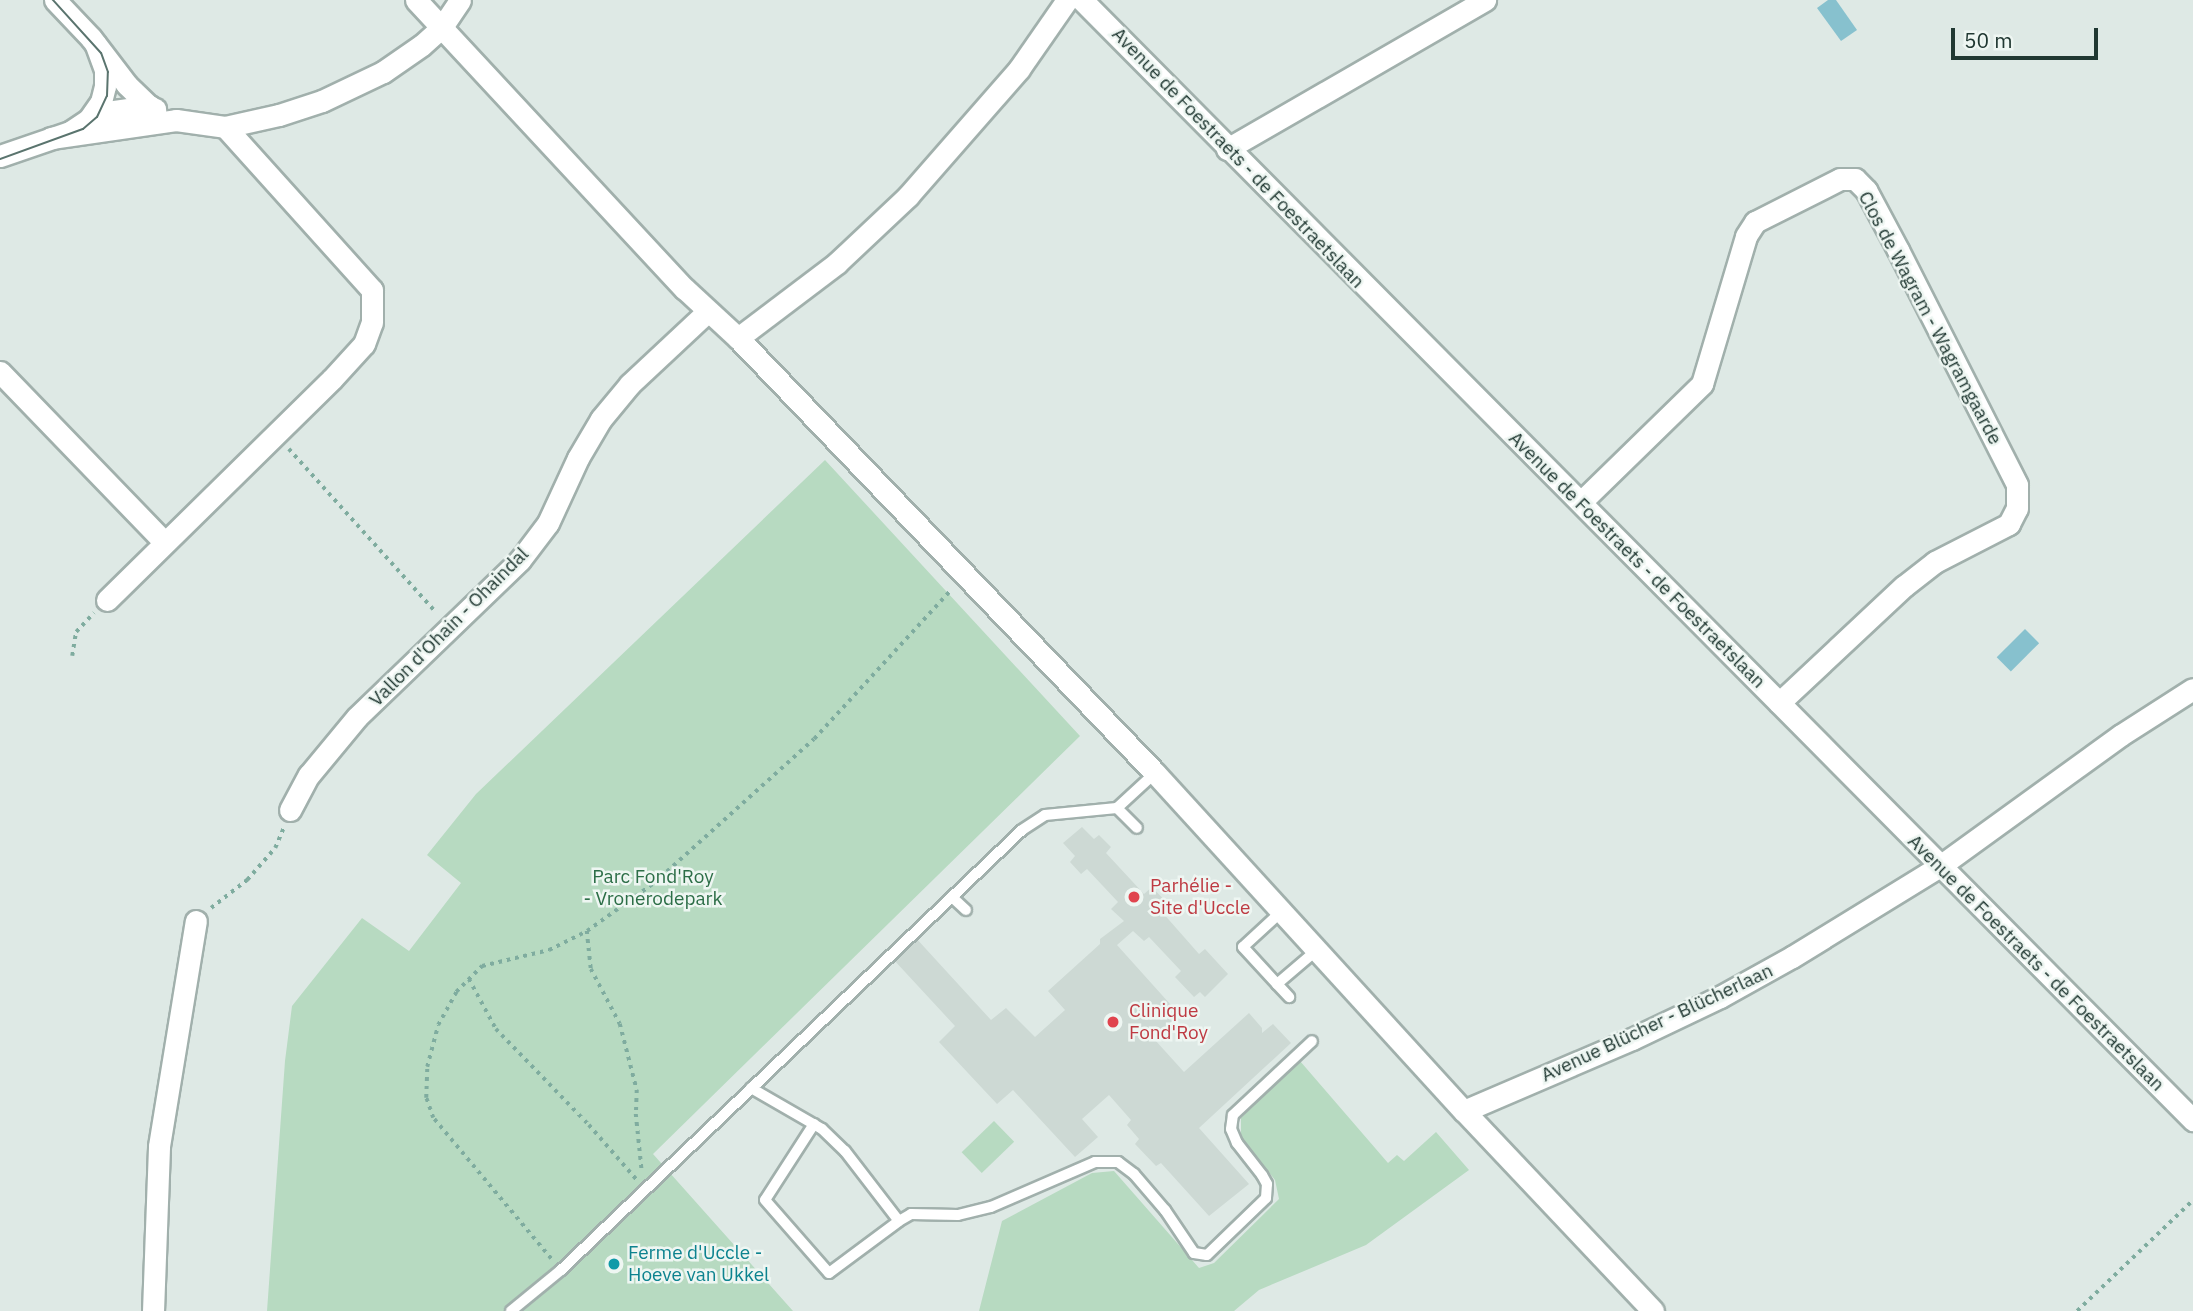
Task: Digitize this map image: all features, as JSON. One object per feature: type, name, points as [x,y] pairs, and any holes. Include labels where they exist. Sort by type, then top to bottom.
[{"type":"street","points":[[55,0],[96,45],[127,85],[149,106],[176,120]]},
{"type":"street","points":[[416,0],[707,312],[738,338],[1155,773],[1464,1111],[1653,1311]]},
{"type":"street","points":[[51,138],[176,120],[225,127],[279,115],[322,101],[383,72],[422,46],[442,27],[460,0]]},
{"type":"street","points":[[738,338],[837,263],[908,197],[1019,69],[1067,0]]},
{"type":"street","name":"Avenue de Foestraets - de Foestraetslaan","points":[[1082,0],[1227,149],[1582,501],[2193,1120]]},
{"type":"street","points":[[1227,149],[1485,0]]},
{"type":"street","points":[[0,156],[78,128],[93,114],[105,86],[105,71],[96,45]]},
{"type":"street","points":[[93,114],[149,106]]},
{"type":"street","points":[[105,602],[274,433],[332,379],[364,344],[372,322],[372,290],[225,127]]},
{"type":"street","name":"Clos de Wagram - Wagramgaarde","points":[[1582,501],[1702,384],[1746,236],[1755,222],[1840,179],[1855,179],[1866,190],[1898,250],[2017,485],[2017,508],[2009,524],[1935,562],[1904,586],[1779,703]]},
{"type":"street","name":"Vallon d'Ohain - Ohaindal","points":[[290,810],[309,775],[357,717],[452,629],[520,560],[548,523],[578,458],[608,410],[630,384],[707,312]]},
{"type":"street","points":[[0,372],[164,542]]},
{"type":"street","name":"Avenue Blücher - Blücherlaan","points":[[1464,1111],[1632,1039],[1720,997],[1792,957],[1940,866],[2121,735],[2193,689]]},
{"type":"street","points":[[153,1311],[159,1146],[196,921]]},
{"type":"lane","points":[[511,1311],[561,1270],[1022,830],[1045,815],[1117,808],[1155,773]]},
{"type":"lane","points":[[1117,808],[1137,828]]},
{"type":"lane","points":[[953,897],[965,910]]},
{"type":"lane","points":[[1282,911],[1240,943],[1289,998]]},
{"type":"lane","points":[[1277,984],[1317,950]]},
{"type":"lane","points":[[814,1124],[765,1200],[829,1273],[911,1214],[958,1215],[991,1207],[1095,1162],[1118,1162],[1133,1174],[1165,1210],[1194,1253],[1207,1255],[1266,1198],[1267,1184],[1262,1174],[1237,1143],[1231,1129],[1233,1115],[1312,1041]]},
{"type":"lane","points":[[751,1088],[814,1124],[845,1152],[899,1221]]},
{"type":"path","points":[[274,433],[341,503],[452,629]]},
{"type":"path","points":[[561,1270],[433,1118],[426,1098],[427,1067],[438,1025],[456,992],[482,966],[549,950],[587,931],[654,883],[769,782],[814,738],[952,589]]},
{"type":"path","points":[[72,656],[76,632],[105,602]]},
{"type":"path","points":[[196,921],[247,880],[275,848],[290,810]]},
{"type":"path","points":[[587,931],[591,969],[620,1024],[637,1090],[636,1114],[644,1191]]},
{"type":"path","points":[[468,979],[496,1029],[631,1171],[644,1191]]},
{"type":"path","points":[[2077,1311],[2193,1199]]},
{"type":"shaded area","name":"Clinique Fond'Roy","points":[[1082,827],[1094,839],[1099,835],[1111,847],[1106,853],[1144,894],[1152,887],[1169,905],[1162,912],[1199,954],[1205,949],[1228,974],[1205,997],[1200,992],[1194,997],[1175,977],[1181,971],[1149,937],[1144,941],[1133,931],[1117,945],[1179,1014],[1155,1040],[1184,1072],[1249,1013],[1262,1028],[1262,1033],[1273,1024],[1291,1043],[1199,1128],[1249,1184],[1209,1216],[1161,1163],[1156,1166],[1135,1144],[1139,1139],[1127,1125],[1131,1120],[1109,1095],[1082,1119],[1098,1137],[1075,1157],[1013,1090],[997,1104],[939,1042],[955,1026],[893,959],[915,937],[991,1020],[1006,1008],[1035,1037],[1065,1010],[1048,991],[1100,944],[1100,939],[1124,921],[1111,909],[1118,902],[1087,869],[1081,874],[1070,862],[1075,856],[1063,843]]},
{"type":"green space","name":"Parc Fond'Roy - Vronerodepark","points":[[825,460],[1080,736],[653,1154],[793,1311],[267,1311],[285,1061],[292,1006],[362,918],[409,951],[461,883],[427,855],[476,794]]},
{"type":"green space","points":[[1300,1061],[1388,1163],[1397,1155],[1404,1161],[1436,1132],[1469,1170],[1366,1245],[1259,1290],[1234,1311],[979,1311],[1002,1221],[1092,1173],[1114,1171],[1199,1268],[1214,1263],[1279,1199],[1275,1180],[1241,1138],[1241,1118]]},
{"type":"green space","points":[[994,1121],[1014,1142],[982,1173],[962,1152]]},
{"type":"water","points":[[1828,0],[1836,0],[1857,30],[1841,41],[1817,8]]},
{"type":"water","points":[[2025,629],[2039,643],[2011,671],[1997,657]]},
{"type":"tram line","points":[[0,159],[83,129],[97,117],[107,96],[108,72],[101,53],[53,0]]},
{"type":"place","name":"Parhélie - Site d'Uccle","points":[[1134,897]]},
{"type":"place","name":"Clinique Fond'Roy","points":[[1113,1022]]},
{"type":"place","name":"Ferme d'Uccle - Hoeve van Ukkel","points":[[614,1264]]}]
